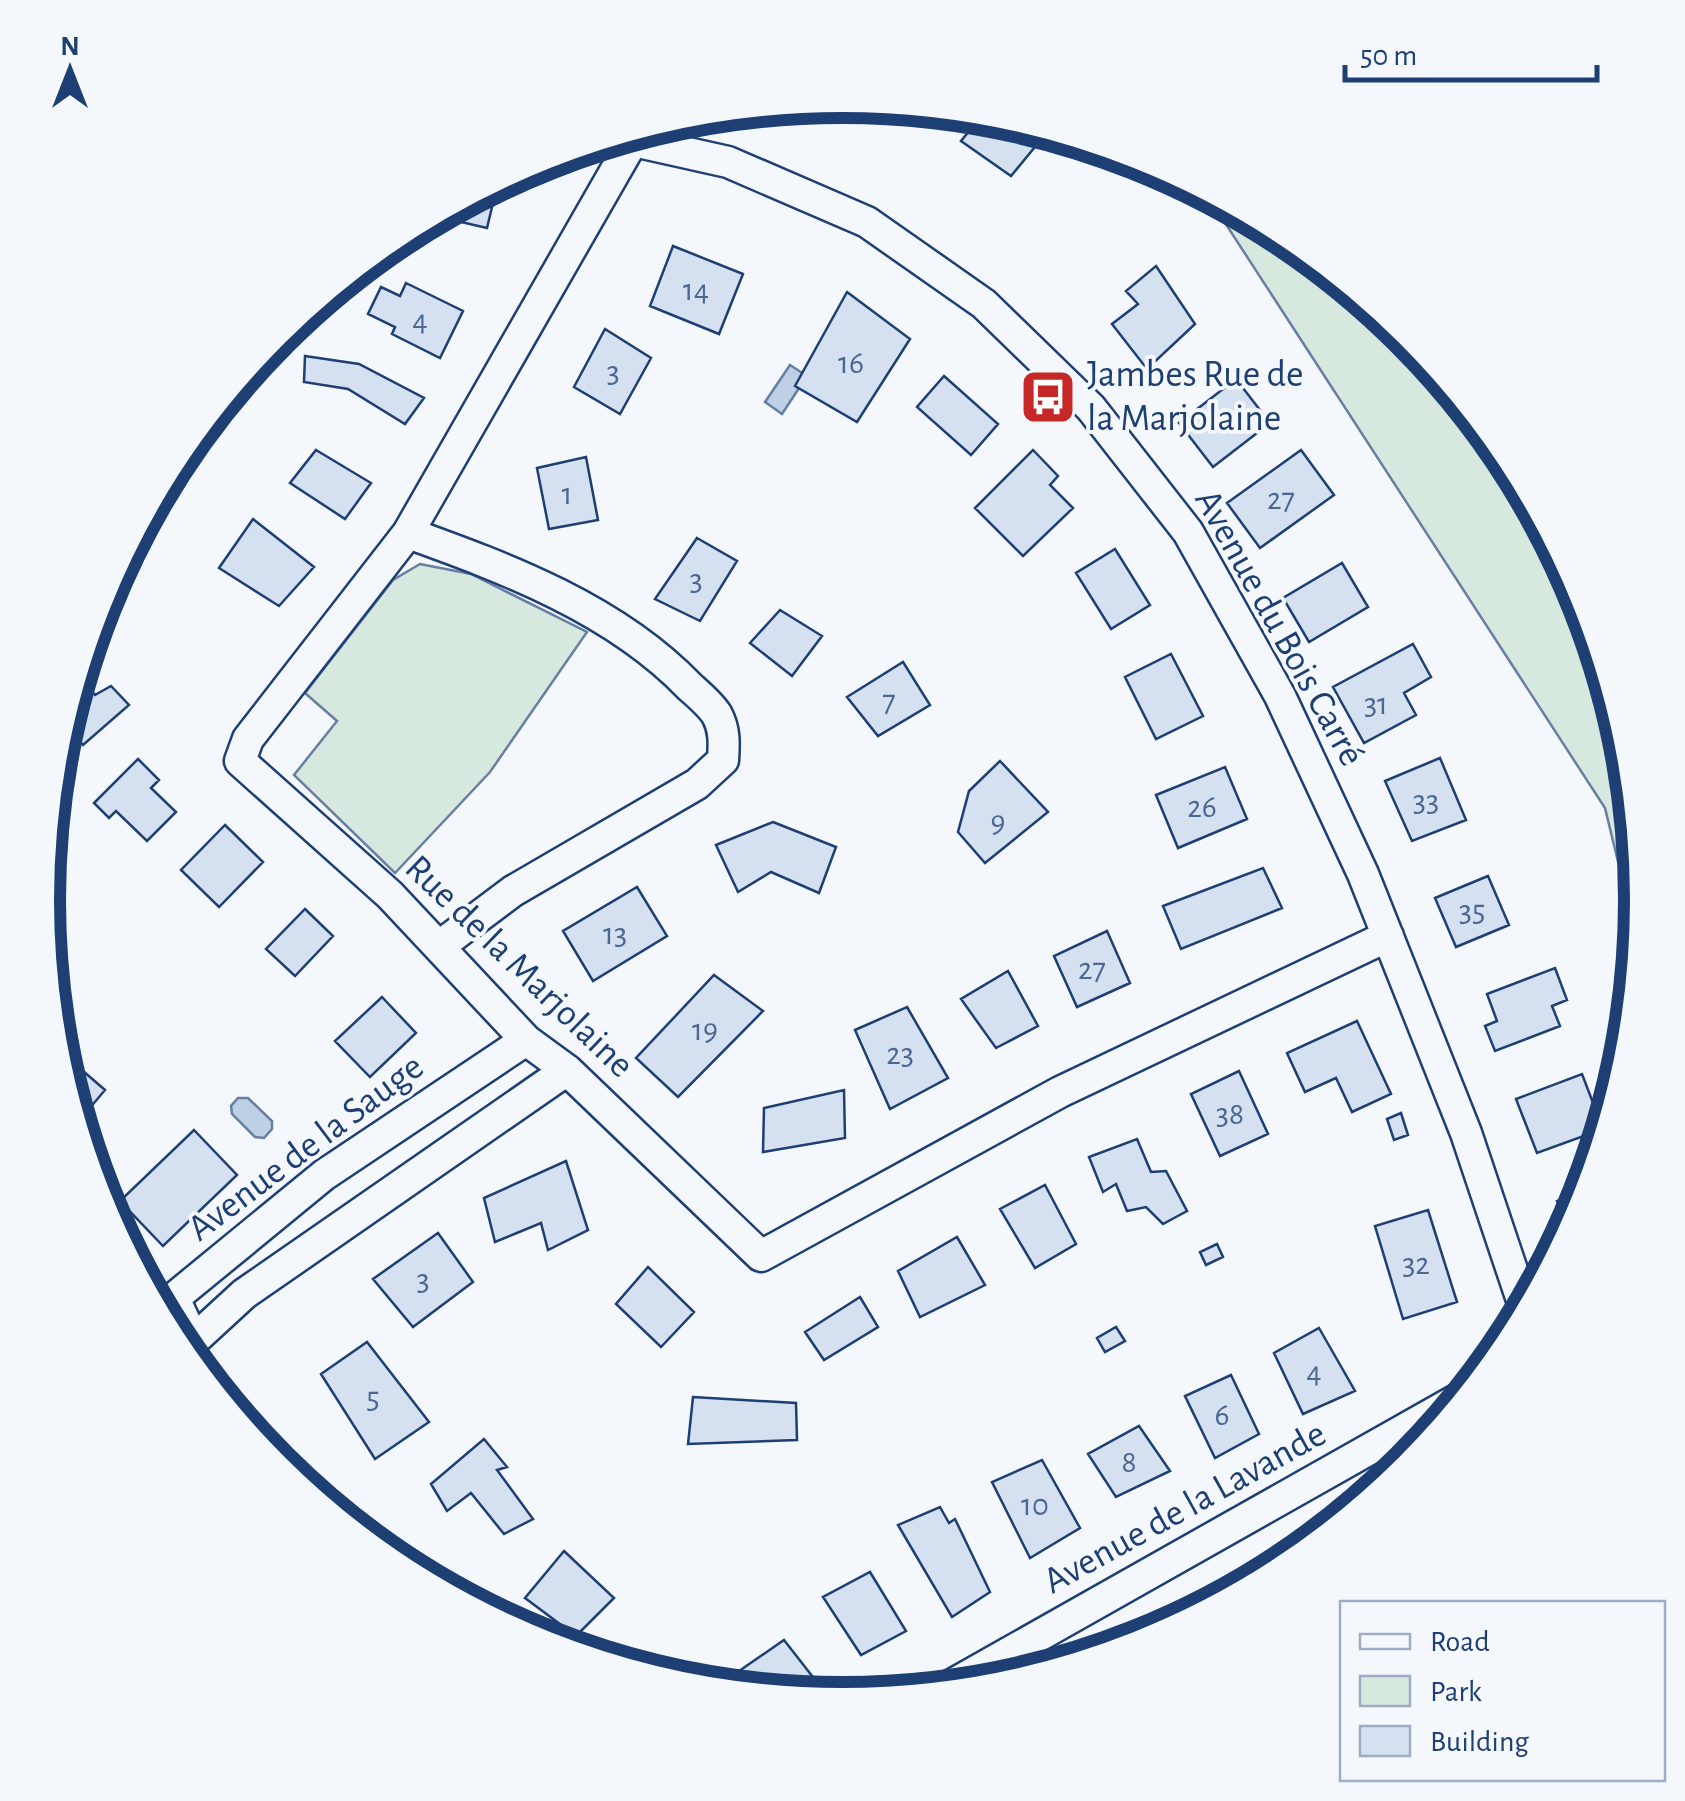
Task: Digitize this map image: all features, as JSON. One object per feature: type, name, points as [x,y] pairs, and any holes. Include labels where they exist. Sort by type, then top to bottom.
[{"type":"street","name":"Avenue du Bois Carré","points":[[644,144],[728,162],[867,222],[984,304],[1091,408],[1188,532],[1280,696],[1388,936],[1466,1133],[1520,1293]]},
{"type":"street","name":"Rue de la Marjolaine","points":[[617,152],[408,533],[248,738],[240,761],[441,946],[526,1040],[567,1070],[761,1256],[1060,1092],[1388,936]]},
{"type":"street","points":[[408,533],[476,558],[598,614],[674,670],[716,713],[725,738],[722,760],[697,784],[513,892],[441,946]]},
{"type":"street","name":"Avenue de la Sauge","points":[[179,1314],[174,1298],[324,1175],[526,1040]]},
{"type":"street","name":"Avenue de la Sauge","points":[[195,1339],[244,1294],[567,1070]]},
{"type":"street","name":"Avenue de la Lavande","points":[[976,1671],[1434,1413]]},
{"type":"green space","points":[[1220,216],[1277,250],[1358,312],[1431,385],[1493,466],[1544,554],[1583,649],[1610,748],[1625,888],[1605,808]]},
{"type":"green space","points":[[420,564],[471,574],[587,632],[490,772],[395,873],[294,775],[337,721],[305,693],[393,580]]},
{"type":"water","points":[[790,365],[807,376],[782,414],[765,402]]},
{"type":"water","points":[[238,1098],[248,1098],[272,1121],[272,1129],[264,1138],[255,1137],[232,1114],[231,1106]]},
{"type":"building","points":[[971,129],[1038,143],[1011,176],[961,141]]},
{"type":"building","points":[[494,200],[487,228],[455,221]]},
{"type":"building","points":[[673,246],[743,274],[719,334],[650,306]]},
{"type":"building","points":[[1156,266],[1195,324],[1147,369],[1112,324],[1138,304],[1126,291]]},
{"type":"building","points":[[406,283],[463,311],[440,358],[392,334],[395,327],[368,314],[381,287],[400,296]]},
{"type":"building","points":[[847,292],[910,339],[857,422],[795,386]]},
{"type":"building","points":[[605,329],[651,358],[620,414],[574,387]]},
{"type":"building","points":[[305,356],[359,364],[424,398],[405,424],[348,389],[304,382]]},
{"type":"building","points":[[944,376],[998,424],[971,455],[917,407]]},
{"type":"building","points":[[1236,379],[1270,423],[1213,467],[1179,423]]},
{"type":"building","points":[[316,450],[371,483],[345,519],[290,483]]},
{"type":"building","points":[[1033,450],[1058,476],[1050,485],[1073,508],[1023,556],[975,508]]},
{"type":"building","points":[[1301,450],[1334,495],[1260,548],[1227,503]]},
{"type":"building","points":[[586,457],[598,520],[549,529],[537,468]]},
{"type":"building","points":[[253,519],[314,567],[279,606],[219,568]]},
{"type":"building","points":[[697,538],[737,561],[700,621],[655,599]]},
{"type":"building","points":[[1115,549],[1150,605],[1111,629],[1076,573]]},
{"type":"building","points":[[1342,563],[1368,607],[1309,642],[1283,598]]},
{"type":"building","points":[[780,610],[822,636],[792,676],[750,643]]},
{"type":"building","points":[[1413,644],[1431,677],[1404,693],[1416,715],[1364,743],[1333,687]]},
{"type":"building","points":[[1171,654],[1203,716],[1156,739],[1125,677]]},
{"type":"building","points":[[903,662],[930,705],[878,736],[847,697]]},
{"type":"building","points":[[111,686],[129,705],[83,745],[77,738],[90,689],[95,695]]},
{"type":"building","points":[[1440,758],[1466,820],[1412,841],[1385,781]]},
{"type":"building","points":[[138,759],[159,780],[151,788],[176,812],[147,841],[116,811],[109,818],[94,803]]},
{"type":"building","points":[[1000,761],[1048,812],[985,863],[958,832],[969,791]]},
{"type":"building","points":[[1225,767],[1247,819],[1178,848],[1156,795]]},
{"type":"building","points":[[773,822],[836,847],[819,893],[771,872],[738,892],[716,845]]},
{"type":"building","points":[[225,825],[263,862],[219,907],[181,870]]},
{"type":"building","points":[[1263,868],[1282,908],[1181,949],[1163,906]]},
{"type":"building","points":[[1488,876],[1509,925],[1456,947],[1435,898]]},
{"type":"building","points":[[637,887],[667,936],[593,981],[563,931]]},
{"type":"building","points":[[305,909],[333,936],[295,976],[266,949]]},
{"type":"building","points":[[1107,931],[1130,983],[1077,1007],[1054,956]]},
{"type":"building","points":[[1555,968],[1567,1000],[1552,1006],[1560,1026],[1495,1051],[1485,1026],[1497,1021],[1487,994]]},
{"type":"building","points":[[1008,971],[1038,1026],[996,1048],[961,999]]},
{"type":"building","points":[[714,975],[763,1011],[678,1097],[636,1058]]},
{"type":"building","points":[[382,997],[416,1033],[370,1077],[335,1041]]},
{"type":"building","points":[[907,1007],[948,1078],[890,1109],[855,1030]]},
{"type":"building","points":[[1357,1021],[1391,1094],[1352,1112],[1336,1078],[1305,1092],[1287,1053]]},
{"type":"building","points":[[78,1067],[105,1090],[89,1109]]},
{"type":"building","points":[[1239,1071],[1268,1134],[1220,1156],[1191,1094]]},
{"type":"building","points":[[1582,1074],[1596,1110],[1588,1134],[1537,1153],[1516,1099]]},
{"type":"building","points":[[844,1090],[845,1138],[763,1152],[764,1108]]},
{"type":"building","points":[[1401,1113],[1408,1135],[1394,1140],[1387,1119]]},
{"type":"building","points":[[194,1130],[237,1175],[163,1246],[120,1201]]},
{"type":"building","points":[[1137,1139],[1151,1172],[1166,1171],[1187,1211],[1163,1224],[1146,1207],[1127,1211],[1116,1184],[1103,1192],[1089,1157]]},
{"type":"building","points":[[566,1161],[588,1230],[548,1250],[541,1223],[495,1242],[484,1198]]},
{"type":"building","points":[[1045,1185],[1076,1244],[1035,1268],[1000,1209]]},
{"type":"building","points":[[1428,1210],[1457,1302],[1403,1319],[1375,1226]]},
{"type":"building","points":[[438,1233],[473,1282],[413,1327],[373,1279]]},
{"type":"building","points":[[957,1237],[985,1285],[920,1317],[898,1271]]},
{"type":"building","points":[[1217,1244],[1223,1257],[1206,1265],[1200,1252]]},
{"type":"building","points":[[648,1267],[694,1312],[661,1347],[616,1304]]},
{"type":"building","points":[[860,1297],[878,1327],[824,1360],[805,1332]]},
{"type":"building","points":[[1116,1327],[1125,1341],[1105,1352],[1097,1338]]},
{"type":"building","points":[[1319,1328],[1355,1391],[1303,1414],[1274,1353]]},
{"type":"building","points":[[367,1342],[429,1422],[375,1459],[321,1374]]},
{"type":"building","points":[[1231,1375],[1259,1434],[1215,1458],[1185,1396]]},
{"type":"building","points":[[693,1397],[796,1403],[797,1440],[688,1444]]},
{"type":"building","points":[[1139,1426],[1170,1471],[1116,1497],[1088,1454]]},
{"type":"building","points":[[484,1439],[507,1467],[497,1470],[533,1519],[504,1534],[471,1493],[447,1511],[431,1484]]},
{"type":"building","points":[[1042,1460],[1080,1528],[1030,1558],[992,1482]]},
{"type":"building","points":[[940,1507],[949,1523],[955,1519],[990,1592],[952,1617],[898,1525]]},
{"type":"building","points":[[564,1551],[614,1598],[576,1636],[525,1598]]},
{"type":"building","points":[[870,1572],[906,1631],[861,1655],[823,1597]]},
{"type":"building","points":[[784,1640],[817,1682],[742,1676],[739,1671]]},
{"type":"place","name":"Jambes Rue de la Marjolaine","points":[[1048,397]]}]
